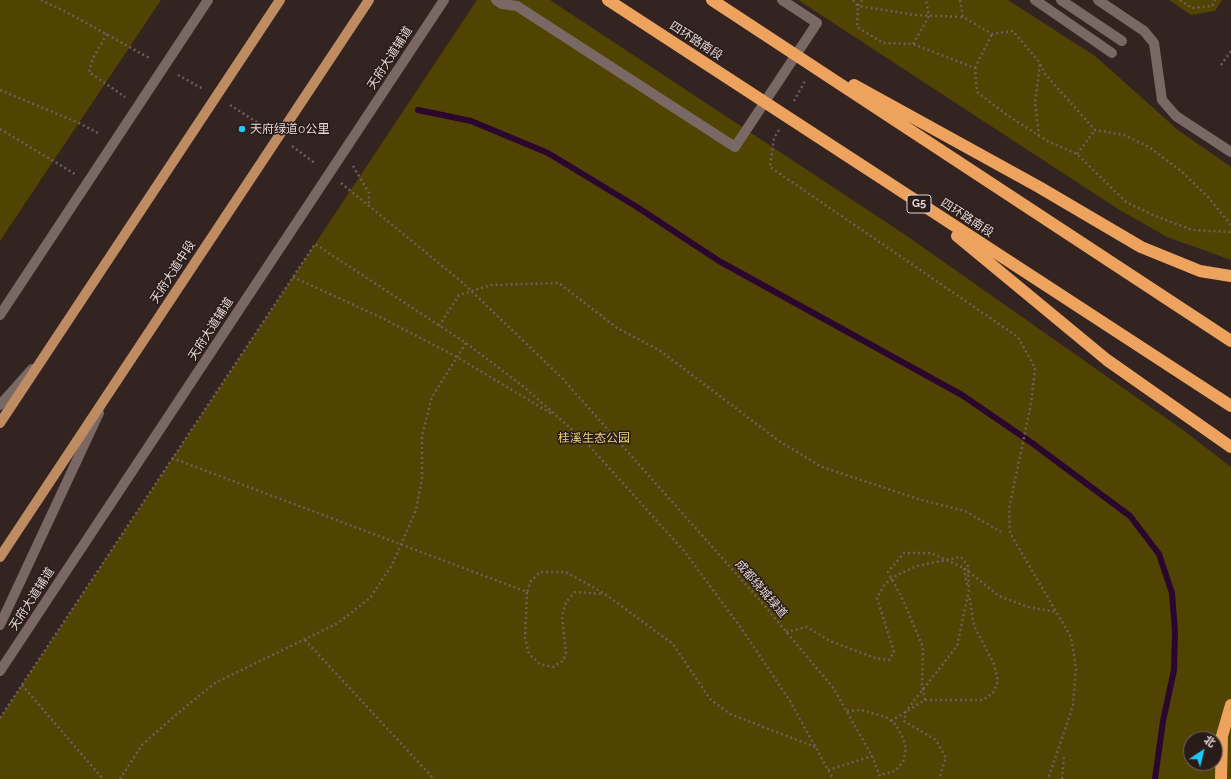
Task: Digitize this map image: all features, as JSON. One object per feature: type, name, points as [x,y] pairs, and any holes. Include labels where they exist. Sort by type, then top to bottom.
[{"type":"highway","name":"四环路南段","points":[[608,0],[1231,406]]},
{"type":"highway","points":[[712,0],[1231,342]]},
{"type":"highway","points":[[775,41],[1039,187],[1141,247],[1200,271],[1231,276]]},
{"type":"highway","points":[[913,200],[1107,360],[1231,447]]},
{"type":"highway","points":[[1221,779],[1222,736],[1231,704]]},
{"type":"main road","points":[[0,423],[280,0]]},
{"type":"main road","name":"天府大道中段","points":[[0,557],[369,0]]},
{"type":"street","points":[[0,315],[208,0]]},
{"type":"street","name":"天府大道辅道","points":[[0,671],[444,0]]},
{"type":"street","points":[[496,0],[502,4],[517,6],[736,147],[817,23],[782,0]]},
{"type":"street","points":[[1035,0],[1112,53]]},
{"type":"street","points":[[1061,0],[1122,41]]},
{"type":"street","points":[[1098,0],[1144,31],[1154,43],[1162,100],[1176,116],[1231,152]]},
{"type":"street","points":[[0,405],[46,353]]},
{"type":"street","points":[[0,625],[108,395]]},
{"type":"path","points":[[853,0],[858,6],[916,15],[963,17],[992,34],[1013,32],[1040,63],[1045,74],[1095,130],[1124,135],[1149,147],[1181,170],[1208,197],[1231,225]]},
{"type":"path","points":[[862,0],[858,6],[857,27],[883,43],[913,44],[975,68]]},
{"type":"path","points":[[913,44],[929,16],[926,0]]},
{"type":"path","points":[[960,0],[963,17]]},
{"type":"path","points":[[1180,0],[1192,8],[1212,6],[1215,0]]},
{"type":"path","points":[[107,34],[93,58],[89,72],[127,98]]},
{"type":"path","points":[[992,34],[975,68],[978,92],[1007,115],[1048,142],[1077,154],[1126,202],[1153,215],[1192,230],[1231,232]]},
{"type":"path","points":[[1222,65],[1231,51]]},
{"type":"path","points":[[1039,136],[1035,103],[1040,63]]},
{"type":"path","points":[[792,105],[807,78]]},
{"type":"path","points":[[0,90],[79,123],[114,142]]},
{"type":"path","points":[[781,125],[774,138],[770,167],[1018,337],[1035,368],[1031,404],[1009,509],[1010,534],[1071,636],[1076,668],[1073,706],[1048,779]]},
{"type":"path","points":[[0,129],[87,183]]},
{"type":"path","points":[[1077,154],[1095,130]]},
{"type":"path","points":[[352,164],[369,193],[368,207]]},
{"type":"path","points":[[0,718],[315,244],[466,344],[524,387],[584,440],[684,551],[739,625],[790,701],[833,779]]},
{"type":"path","points":[[293,277],[382,318],[457,357],[557,417]]},
{"type":"path","points":[[439,326],[459,295],[491,285],[559,283],[617,328],[659,350],[779,441],[822,467],[911,496],[965,511],[1001,532]]},
{"type":"path","points":[[120,779],[142,745],[215,683],[249,665],[305,640],[338,623],[370,598],[392,565],[416,510],[422,478],[422,435],[432,397],[466,344]]},
{"type":"path","name":"成都绕城绿道","points":[[604,425],[786,632],[834,689],[848,711],[872,756],[882,779]]},
{"type":"path","points":[[172,458],[401,546],[527,592]]},
{"type":"path","points":[[925,700],[922,685],[923,647],[902,598],[888,572],[904,553],[932,553],[964,568],[999,596],[1028,607],[1057,612]]},
{"type":"path","points":[[786,632],[807,627],[830,641],[889,660],[894,652],[877,598],[885,584],[897,575],[917,566],[961,557],[968,566],[969,590],[957,646],[906,711],[904,721],[936,740],[946,758],[939,779]]},
{"type":"path","points":[[891,721],[925,700],[983,700],[994,693],[998,681],[994,664],[974,626],[964,568]]},
{"type":"path","points":[[605,594],[575,592],[566,602],[562,616],[566,653],[563,661],[553,666],[540,664],[529,654],[525,638],[527,592],[530,581],[540,572],[566,572],[605,594],[674,644],[710,699],[730,714],[815,747]]},
{"type":"path","points":[[305,640],[434,779]]},
{"type":"path","points":[[22,685],[103,779]]},
{"type":"path","points":[[848,711],[861,710],[874,713],[891,721],[896,725],[903,738],[906,748],[903,762],[895,771],[880,775]]},
{"type":"path","points":[[1062,779],[1064,755]]},
{"type":"path","points":[[828,770],[872,756]]},
{"type":"green space","points":[[0,0],[161,0],[0,241]]},
{"type":"green space","name":"桂溪生态公园","points":[[477,0],[550,0],[904,234],[1183,430],[1231,467],[1231,779],[0,779],[0,718]]},
{"type":"green space","points":[[798,0],[1008,0],[1095,56],[1178,130],[1231,167],[1231,260],[1167,237],[1118,209]]},
{"type":"green space","points":[[1169,0],[1222,0],[1215,11],[1191,15]]},
{"type":"waterway","points":[[418,110],[471,121],[548,153],[637,207],[719,261],[962,395],[1032,443],[1130,516],[1159,554],[1172,593],[1175,632],[1174,670],[1163,721],[1155,779]]},
{"type":"place","name":"天府绿道0公里","points":[[242,129]]}]
